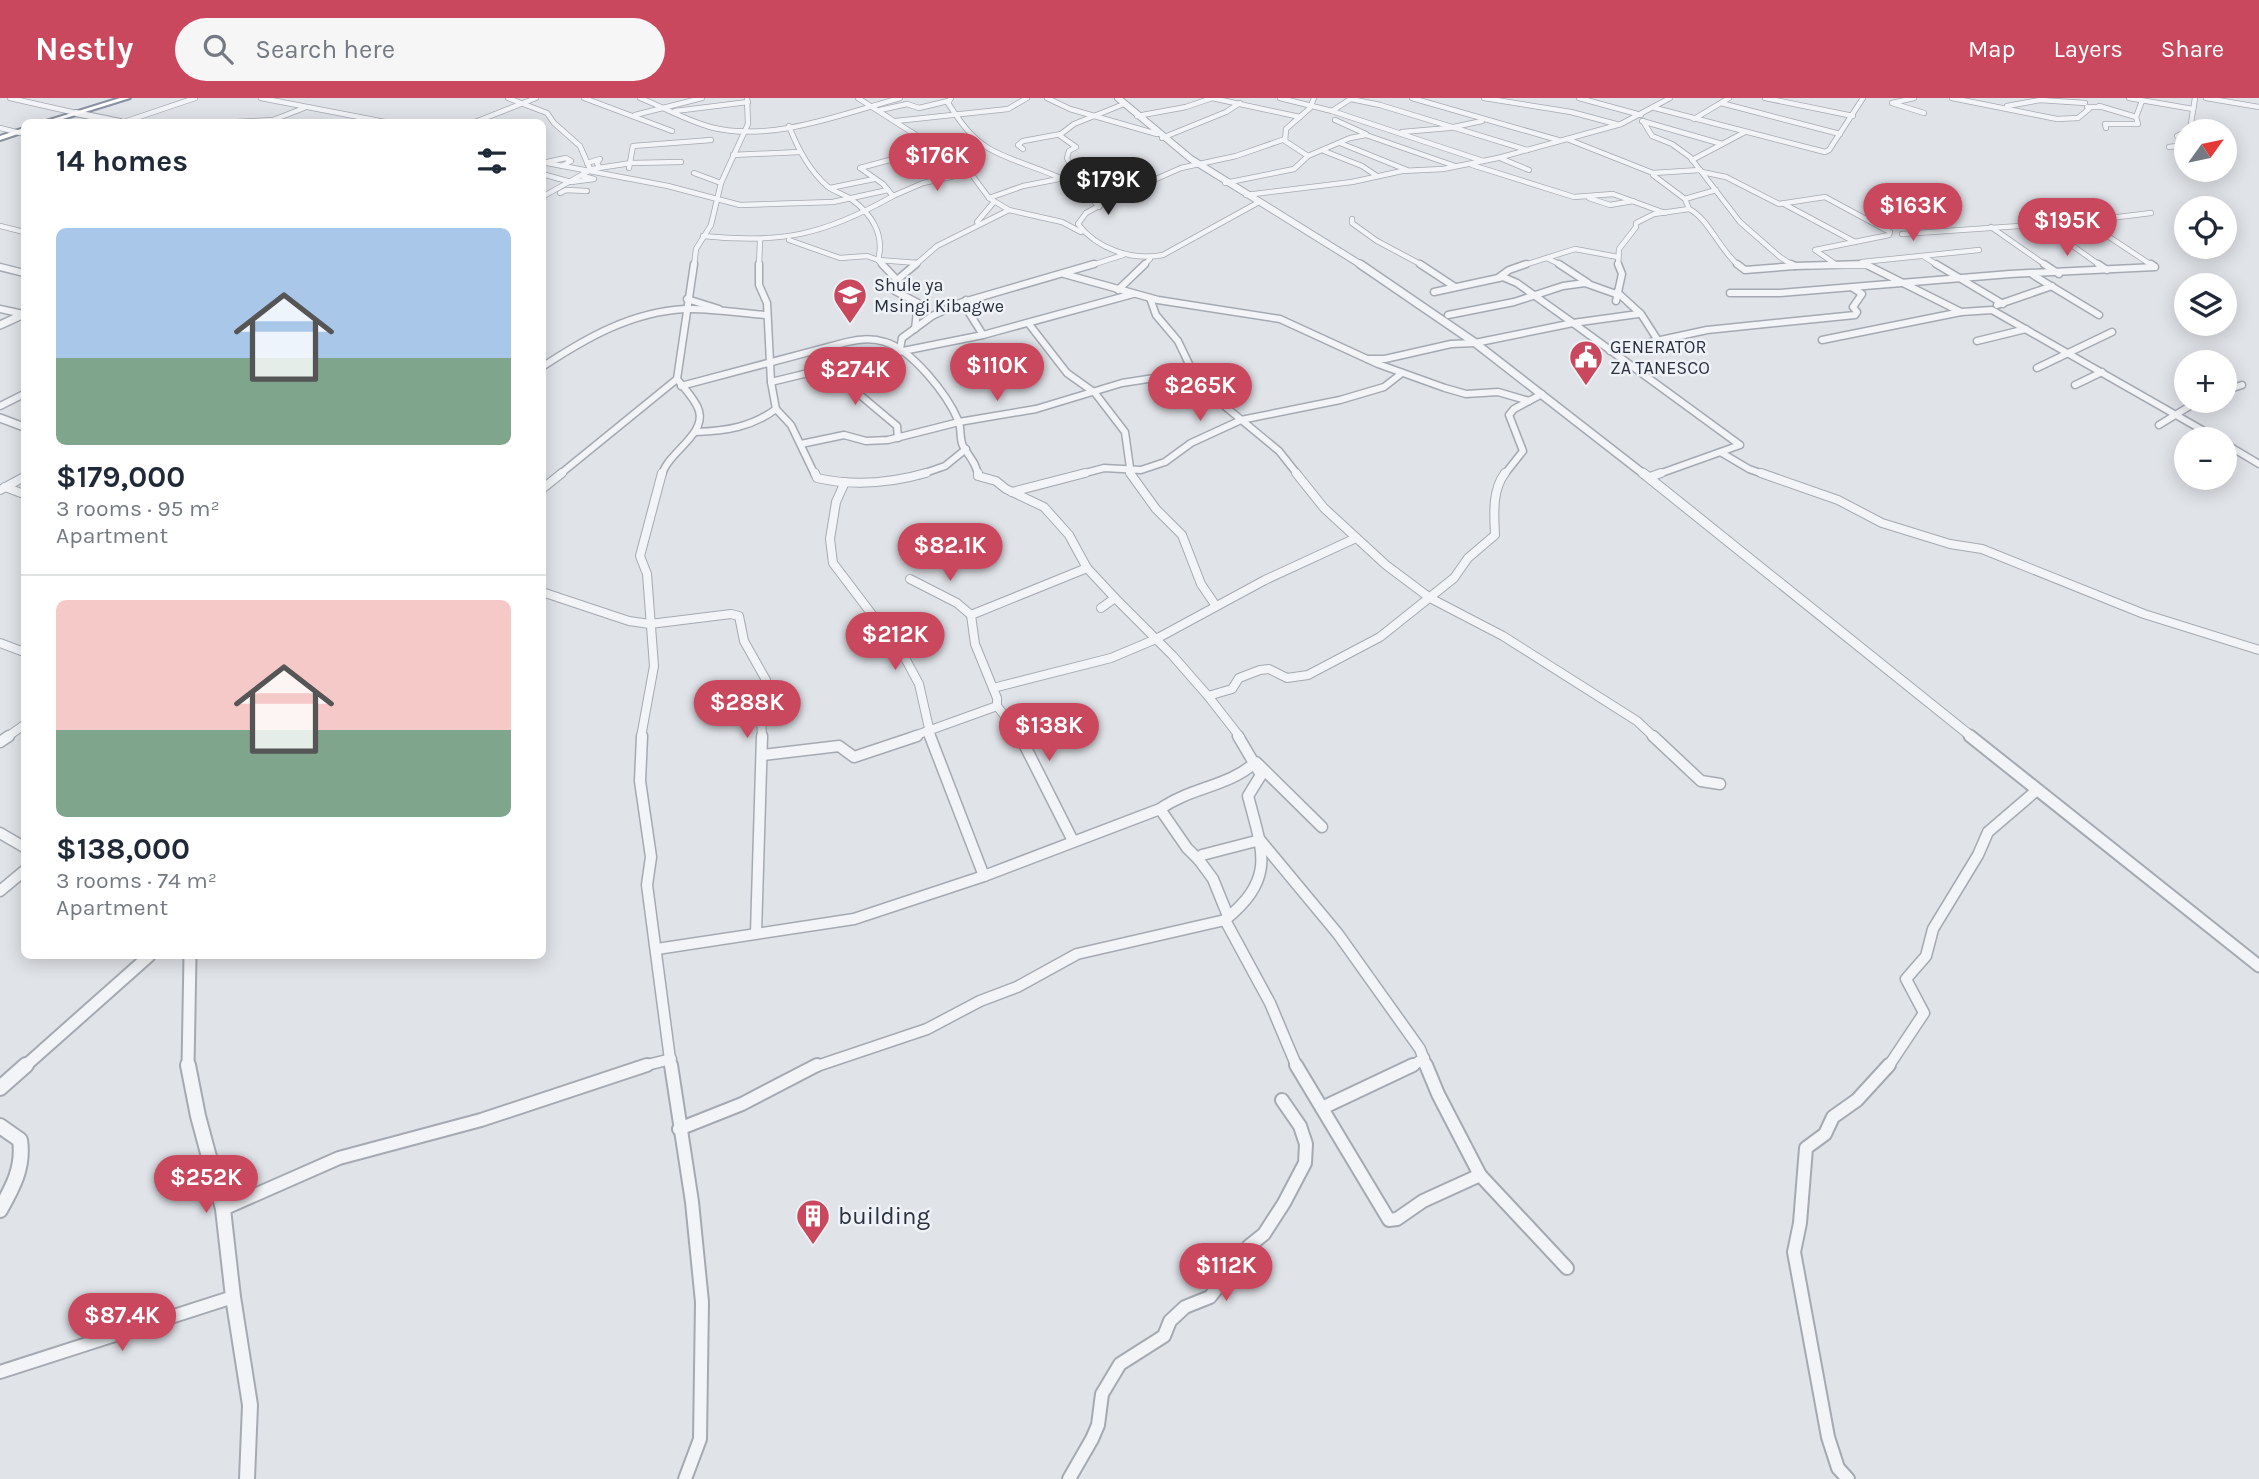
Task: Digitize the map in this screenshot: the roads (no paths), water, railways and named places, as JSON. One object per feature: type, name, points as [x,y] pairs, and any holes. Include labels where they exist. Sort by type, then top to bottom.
[{"type":"highway","points":[[57,119],[124,98]]},
{"type":"highway","points":[[0,138],[21,132]]},
{"type":"street","points":[[9,98],[107,119]]},
{"type":"street","points":[[131,119],[195,98]]},
{"type":"street","points":[[261,98],[369,119]]},
{"type":"street","points":[[508,98],[547,113],[554,123],[580,146],[590,169],[587,172]]},
{"type":"street","points":[[483,119],[536,98]]},
{"type":"street","points":[[584,98],[671,131]]},
{"type":"street","points":[[640,98],[712,127],[746,131],[789,126],[900,98]]},
{"type":"street","points":[[671,110],[690,100],[702,98]]},
{"type":"street","points":[[858,98],[973,173],[981,189],[991,200],[1009,210],[1062,222],[1125,255],[1150,259],[1163,255],[1259,202]]},
{"type":"street","points":[[896,121],[1008,109],[1027,98]]},
{"type":"street","points":[[1137,117],[1186,107],[1212,98],[1240,101],[1300,117]]},
{"type":"street","points":[[1280,98],[1332,111],[1484,161]]},
{"type":"street","points":[[1285,139],[1286,129],[1311,105],[1314,98]]},
{"type":"street","points":[[1332,111],[1352,98],[1527,150]]},
{"type":"street","points":[[1412,98],[1484,120],[1564,139],[1653,173],[1685,199],[1689,209]]},
{"type":"street","points":[[1484,98],[1571,112],[1618,125]]},
{"type":"street","points":[[1526,104],[1531,98]]},
{"type":"street","points":[[1579,98],[1722,144]]},
{"type":"street","points":[[1659,98],[1669,99]]},
{"type":"street","points":[[1694,118],[1729,98]]},
{"type":"street","points":[[1765,98],[1853,116]]},
{"type":"street","points":[[1655,108],[1825,152],[1853,116],[1863,98]]},
{"type":"street","points":[[1914,98],[1892,103],[1924,113]]},
{"type":"street","points":[[1952,98],[2053,119],[2075,119],[2089,109],[2087,107],[2102,107]]},
{"type":"street","points":[[2016,111],[2024,98]]},
{"type":"street","points":[[2063,98],[2086,101],[2136,117]]},
{"type":"street","points":[[2129,98],[2193,109]]},
{"type":"street","points":[[2158,104],[2167,98]]},
{"type":"street","points":[[2169,147],[2185,145],[2186,141],[2177,136],[2190,130],[2195,98]]},
{"type":"street","points":[[2207,98],[2259,107]]},
{"type":"street","points":[[880,110],[907,104],[919,108],[949,99],[954,115],[962,127],[986,147],[1033,165],[1094,199],[1098,207]]},
{"type":"street","points":[[1052,99],[1097,117],[1159,136],[1173,135],[1240,101]]},
{"type":"street","points":[[1246,195],[1408,171],[1456,167],[1500,158],[1642,118],[1669,99]]},
{"type":"street","points":[[690,100],[699,107]]},
{"type":"street","points":[[633,115],[748,100],[746,131],[721,183],[711,225],[696,249],[685,309],[679,383],[699,410],[700,423],[696,432],[665,462],[640,556],[647,574],[654,666],[641,740],[640,781],[651,857],[647,885],[692,1202],[702,1302],[700,1439],[685,1479]]},
{"type":"street","points":[[2000,107],[2040,100],[2086,101]]},
{"type":"street","points":[[1023,149],[1018,145],[1023,141],[1059,135],[1074,124],[1097,117],[1121,101],[1159,136],[1195,163],[1402,290],[1475,343],[1650,477],[2259,966]]},
{"type":"street","points":[[2106,128],[2105,124],[2138,124],[2136,117],[2142,101]]},
{"type":"street","points":[[1721,103],[1840,134]]},
{"type":"street","points":[[275,119],[305,107]]},
{"type":"street","points":[[1642,118],[1653,136],[1672,144],[1692,160],[1753,235],[1795,266]]},
{"type":"street","points":[[1335,120],[1456,167]]},
{"type":"street","points":[[1397,132],[1449,128],[1484,120]]},
{"type":"street","points":[[789,126],[800,152],[830,188],[851,199],[878,232],[882,244],[878,260]]},
{"type":"street","points":[[0,128],[21,132]]},
{"type":"street","points":[[1692,160],[1745,132]]},
{"type":"street","points":[[974,226],[991,200],[1023,186],[1069,177],[1072,168],[1067,158],[1069,151],[1076,147],[1059,135]]},
{"type":"street","points":[[1225,183],[1294,169],[1308,156],[1359,136],[1371,135]]},
{"type":"street","points":[[1285,139],[1308,156]]},
{"type":"street","points":[[1083,233],[1078,226],[1079,220],[1139,185],[1195,163],[1236,156],[1285,139]]},
{"type":"street","points":[[624,177],[631,163],[633,146],[711,140]]},
{"type":"street","points":[[1340,143],[1408,171]]},
{"type":"street","points":[[893,196],[860,168],[934,148]]},
{"type":"street","points":[[1324,150],[1362,166],[1377,176]]},
{"type":"street","points":[[733,155],[800,152]]},
{"type":"street","points":[[546,162],[566,158],[571,161],[562,166]]},
{"type":"street","points":[[1500,158],[1530,170]]},
{"type":"street","points":[[587,163],[600,159],[597,163],[599,167]]},
{"type":"street","points":[[558,189],[599,167],[681,162]]},
{"type":"street","points":[[546,163],[681,188],[729,204],[760,205],[851,199],[888,190]]},
{"type":"street","points":[[1470,164],[1549,190],[1589,198],[1595,203],[1611,206],[1633,201]]},
{"type":"street","points":[[1653,173],[1701,171],[1726,177],[1855,242]]},
{"type":"street","points":[[694,173],[721,183]]},
{"type":"street","points":[[703,236],[788,240],[865,213],[893,196],[923,183],[973,173]]},
{"type":"street","points":[[558,189],[594,179],[580,176]]},
{"type":"street","points":[[830,188],[874,178]]},
{"type":"street","points":[[558,189],[587,191]]},
{"type":"street","points":[[1685,199],[1716,190]]},
{"type":"street","points":[[1589,198],[1609,193],[1665,213]]},
{"type":"street","points":[[1784,204],[1825,197],[1890,232],[1889,235],[1815,250],[1835,264]]},
{"type":"street","points":[[1616,296],[1622,274],[1616,264],[1618,250],[1639,220],[1679,208],[1689,209],[1702,218],[1728,258],[1745,270],[1979,250]]},
{"type":"street","points":[[915,329],[918,303],[895,291],[897,280],[937,246],[1009,210]]},
{"type":"street","points":[[1902,234],[2085,221],[2151,213]]},
{"type":"street","points":[[1352,219],[1352,223],[1367,236],[1431,267],[1455,287]]},
{"type":"street","points":[[1730,293],[1764,294],[2155,267],[2085,221]]},
{"type":"street","points":[[2042,224],[2107,270]]},
{"type":"street","points":[[0,226],[21,231]]},
{"type":"street","points":[[1991,227],[2059,274]]},
{"type":"street","points":[[760,240],[759,285],[767,303],[771,382],[776,409],[791,425],[817,478],[829,482],[904,479],[945,466],[966,449]]},
{"type":"street","points":[[788,240],[840,258],[867,256],[878,260],[918,262]]},
{"type":"street","points":[[1498,278],[1509,270],[1575,249],[1618,257]]},
{"type":"street","points":[[900,349],[902,338],[935,313],[966,300],[1125,255]]},
{"type":"street","points":[[1923,256],[2003,304]]},
{"type":"street","points":[[1547,258],[1635,307],[1638,314],[1652,327],[1659,342]]},
{"type":"street","points":[[1118,290],[1150,259]]},
{"type":"street","points":[[878,260],[897,280]]},
{"type":"street","points":[[1851,263],[1865,264],[1961,312]]},
{"type":"street","points":[[0,267],[21,272]]},
{"type":"street","points":[[1064,274],[1150,298],[1280,319],[1402,373],[1466,394],[1498,392],[1531,401]]},
{"type":"street","points":[[2032,274],[2099,315]]},
{"type":"street","points":[[1434,292],[1498,278],[1512,279],[1740,445],[1650,477]]},
{"type":"street","points":[[1448,315],[1534,296],[1563,285],[1588,283]]},
{"type":"street","points":[[1988,307],[2052,286]]},
{"type":"street","points":[[1610,351],[1707,330],[1855,315],[1857,312],[1853,307],[1862,294],[1852,288]]},
{"type":"street","points":[[771,382],[900,349],[1029,324],[1133,294]]},
{"type":"street","points":[[1150,298],[1156,315],[1178,341],[1199,385],[1279,451],[1324,508],[1386,565],[1430,598],[1503,636],[1637,721],[1701,781],[1720,784]]},
{"type":"street","points":[[687,299],[727,311]]},
{"type":"street","points":[[966,300],[963,303],[966,310],[983,335]]},
{"type":"street","points":[[0,309],[21,313]]},
{"type":"street","points":[[546,364],[585,340],[629,319],[685,309],[766,315]]},
{"type":"street","points":[[1822,340],[1961,312],[1992,310],[2197,427]]},
{"type":"street","points":[[1368,359],[1385,359],[1451,344],[1475,343],[1611,316],[1638,314]]},
{"type":"street","points":[[0,325],[21,315]]},
{"type":"street","points":[[1029,324],[1067,373],[1095,393],[1125,432],[1130,477],[1182,535],[1201,584],[1216,606]]},
{"type":"street","points":[[1978,341],[2026,329]]},
{"type":"street","points":[[2037,368],[2112,332]]},
{"type":"street","points":[[546,486],[679,383],[772,364],[859,340],[878,341],[900,349],[938,387],[959,422],[962,443],[975,459],[978,476],[996,481],[1044,507],[1069,535],[1087,568],[1208,696],[1256,762],[1322,827]]},
{"type":"street","points":[[829,369],[897,426],[898,438]]},
{"type":"street","points":[[801,444],[844,435],[866,441],[898,438],[959,422],[1036,409],[1122,383],[1193,372]]},
{"type":"street","points":[[2075,385],[2102,372]]},
{"type":"street","points":[[1012,492],[1104,468],[1141,470],[1165,462],[1191,443],[1241,420],[1362,394],[1384,387],[1402,373]]},
{"type":"street","points":[[2237,387],[2242,385]]},
{"type":"street","points":[[1208,696],[1232,689],[1235,681],[1261,670],[1269,669],[1287,678],[1308,675],[1395,627],[1454,578],[1468,558],[1495,535],[1494,510],[1498,482],[1523,451],[1509,415],[1514,409],[1542,394]]},
{"type":"street","points":[[0,406],[21,396]]},
{"type":"street","points":[[696,432],[746,426],[776,409]]},
{"type":"street","points":[[2159,425],[2174,414]]},
{"type":"street","points":[[0,418],[21,425]]},
{"type":"street","points":[[2237,451],[2259,464]]},
{"type":"street","points":[[1722,453],[1749,469],[1838,499],[1882,523],[1950,544],[1982,550],[2144,614],[2259,650]]},
{"type":"street","points":[[3,489],[21,479]]},
{"type":"street","points":[[845,482],[836,502],[831,539],[834,564],[905,658],[919,684],[928,730],[984,876]]},
{"type":"street","points":[[3,489],[21,493]]},
{"type":"street","points":[[993,688],[1111,658],[1156,639],[1216,606],[1356,538]]},
{"type":"street","points":[[1073,841],[1026,746],[1007,714],[998,706],[969,621],[971,615],[1087,568]]},
{"type":"street","points":[[910,579],[957,603],[971,615]]},
{"type":"street","points":[[546,593],[629,621],[650,624],[731,614],[738,616],[744,640],[766,680],[760,700],[763,755],[757,836],[756,933]]},
{"type":"street","points":[[1101,608],[1115,598]]},
{"type":"street","points":[[0,643],[21,651]]},
{"type":"street","points":[[763,755],[839,746],[854,757],[998,706]]},
{"type":"street","points":[[0,742],[21,727]]},
{"type":"street","points":[[657,949],[854,919],[984,876],[1160,809],[1180,796],[1224,784],[1246,773],[1256,762]]},
{"type":"street","points":[[680,1129],[742,1104],[821,1063],[927,1029],[980,1001],[1017,987],[1077,954],[1226,918],[1242,906],[1261,876],[1263,853],[1248,796],[1261,775],[1256,762]]},
{"type":"street","points":[[1848,1479],[1838,1468],[1828,1437],[1794,1252],[1800,1223],[1806,1148],[1825,1133],[1833,1117],[1847,1111],[1863,1091],[1889,1069],[1899,1049],[1918,1026],[1924,1013],[1906,979],[1926,956],[1933,929],[1978,855],[1988,832],[2037,790]]},
{"type":"street","points":[[1160,809],[1172,822],[1186,848],[1213,879],[1239,951],[1270,1003],[1290,1055],[1389,1220],[1396,1219],[1423,1201],[1480,1175]]},
{"type":"street","points":[[0,833],[21,844]]},
{"type":"street","points":[[1199,860],[1202,855],[1260,840]]},
{"type":"street","points":[[1260,840],[1338,934],[1420,1049],[1438,1094],[1480,1175],[1567,1268]]},
{"type":"street","points":[[0,891],[21,874]]},
{"type":"street","points":[[0,1088],[146,959]]},
{"type":"street","points":[[190,959],[188,1069],[223,1209],[233,1297],[250,1405],[247,1479]]},
{"type":"street","points":[[1322,1108],[1404,1071],[1424,1058]]},
{"type":"street","points":[[223,1209],[339,1158],[473,1122],[642,1066],[671,1059]]},
{"type":"street","points":[[1069,1479],[1079,1466],[1092,1439],[1098,1425],[1102,1394],[1120,1364],[1164,1336],[1170,1321],[1185,1307],[1210,1297],[1249,1247],[1264,1234],[1284,1203],[1305,1163],[1307,1144],[1300,1126],[1282,1100]]},
{"type":"street","points":[[0,1126],[20,1140],[23,1153],[22,1167],[0,1210]]},
{"type":"street","points":[[0,1373],[233,1297]]},
{"type":"place","name":"Shule ya Msingi Kibagwe","points":[[850,325]]},
{"type":"place","name":"GENERATOR ZA TANESCO","points":[[1586,387]]},
{"type":"place","name":"building","points":[[813,1246]]}]
